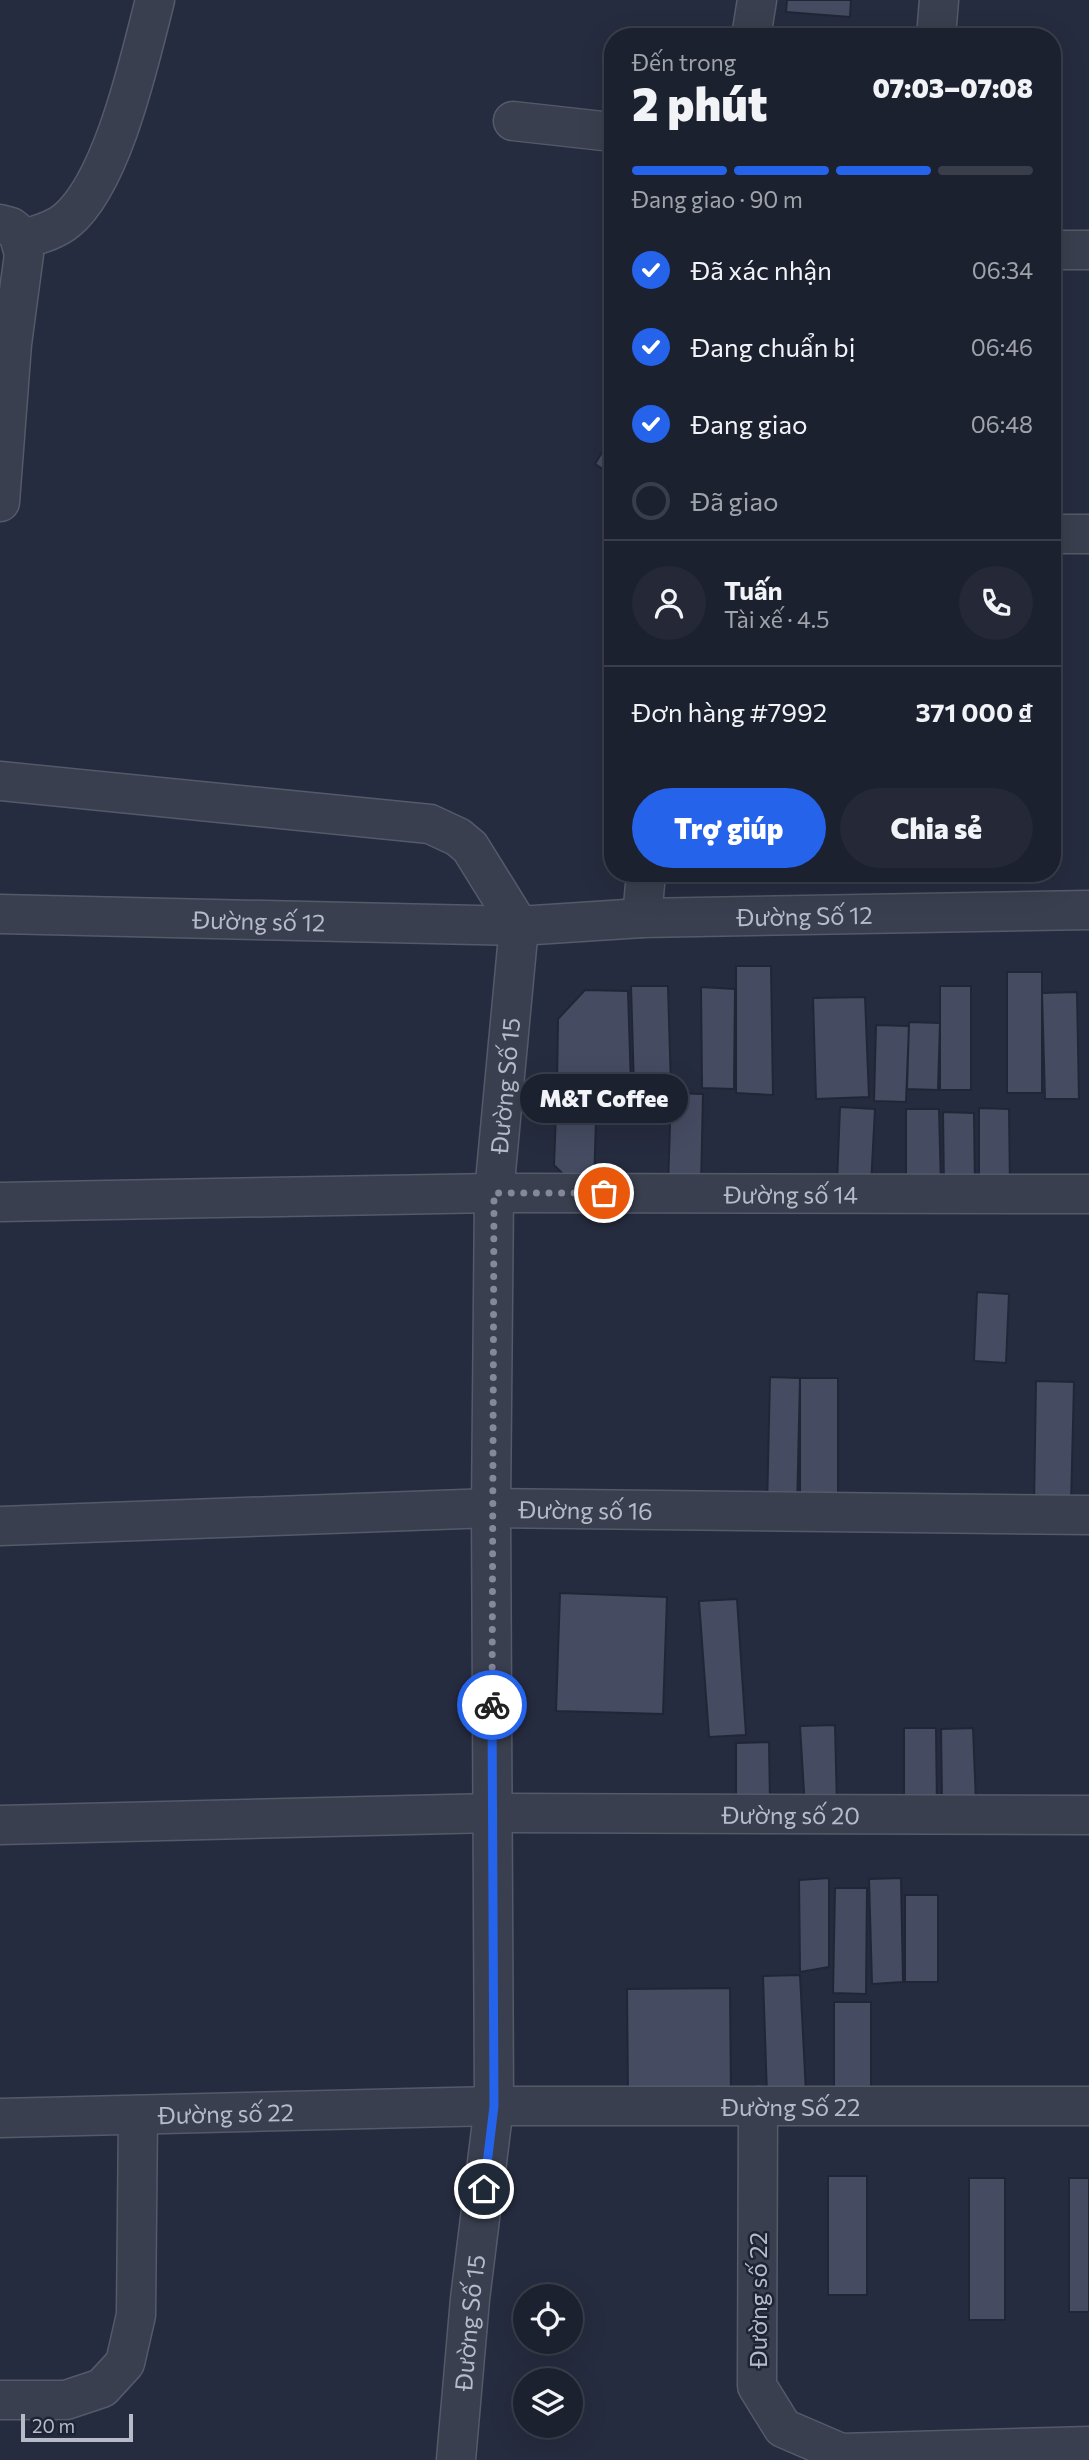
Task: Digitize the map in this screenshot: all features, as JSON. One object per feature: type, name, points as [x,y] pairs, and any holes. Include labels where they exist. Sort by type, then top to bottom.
[{"type":"street","points":[[0,502],[12,344],[24,254],[11,232],[66,221],[86,199],[110,149],[136,74],[155,0]]},
{"type":"street","points":[[752,28],[757,0]]},
{"type":"street","points":[[937,28],[939,0]]},
{"type":"street","points":[[513,121],[604,131]]},
{"type":"street","points":[[1061,250],[1089,250]]},
{"type":"street","points":[[1061,534],[1089,534]]},
{"type":"street","points":[[0,781],[430,824],[458,837],[470,847],[519,926]]},
{"type":"street","points":[[642,918],[645,882]]},
{"type":"street","name":"Đường Số 12","points":[[519,926],[642,918],[1089,910]]},
{"type":"street","name":"Đường số 12","points":[[0,914],[519,926]]},
{"type":"street","name":"Đường Số 15","points":[[456,2460],[470,2299],[494,2106],[491,1508],[494,1193],[519,926]]},
{"type":"street","name":"Đường số 14","points":[[0,1202],[494,1193],[1089,1194]]},
{"type":"street","name":"Đường số 16","points":[[0,1526],[491,1508],[1089,1515]]},
{"type":"street","name":"Đường số 20","points":[[0,1825],[492,1813],[1089,1815]]},
{"type":"street","name":"Đường Số 22","points":[[494,2106],[1089,2106]]},
{"type":"street","name":"Đường số 22","points":[[0,2118],[494,2106]]},
{"type":"street","name":"Đường số 22","points":[[758,2106],[757,2386],[783,2428],[841,2453],[1089,2446]]},
{"type":"street","points":[[0,2400],[66,2400],[102,2388],[125,2363],[136,2315],[138,2116]]},
{"type":"building","points":[[787,0],[851,0],[850,17],[786,12]]},
{"type":"building","points":[[604,449],[604,470],[595,464]]},
{"type":"building","points":[[736,966],[771,966],[773,1095],[736,1093]]},
{"type":"building","points":[[1007,972],[1042,972],[1042,1093],[1007,1093]]},
{"type":"building","points":[[631,986],[668,986],[671,1088],[634,1088]]},
{"type":"building","points":[[940,986],[971,986],[971,1090],[940,1090]]},
{"type":"building","points":[[701,987],[735,989],[734,1089],[702,1088]]},
{"type":"building","points":[[585,990],[628,991],[631,1086],[557,1086],[558,1019]]},
{"type":"building","points":[[1077,992],[1079,1099],[1045,1099],[1042,993]]},
{"type":"building","points":[[865,997],[869,1097],[816,1099],[813,998]]},
{"type":"building","points":[[909,1022],[940,1023],[938,1090],[907,1089]]},
{"type":"building","points":[[876,1025],[909,1026],[906,1102],[874,1101]]},
{"type":"building","points":[[557,1086],[597,1088],[594,1183],[574,1185],[554,1165]]},
{"type":"building","points":[[671,1093],[703,1094],[701,1187],[668,1187]]},
{"type":"building","points":[[840,1107],[875,1109],[871,1185],[837,1183]]},
{"type":"building","points":[[979,1108],[1009,1109],[1010,1190],[979,1190]]},
{"type":"building","points":[[906,1109],[939,1109],[941,1188],[906,1188]]},
{"type":"building","points":[[943,1112],[974,1113],[975,1190],[944,1190]]},
{"type":"building","points":[[977,1292],[1009,1294],[1006,1363],[974,1361]]},
{"type":"building","points":[[770,1377],[800,1378],[797,1510],[767,1509]]},
{"type":"building","points":[[800,1378],[838,1378],[838,1511],[800,1511]]},
{"type":"building","points":[[1036,1381],[1074,1382],[1071,1506],[1034,1505]]},
{"type":"building","points":[[560,1593],[667,1597],[663,1714],[556,1711]]},
{"type":"building","points":[[737,1599],[746,1735],[709,1737],[699,1601]]},
{"type":"building","points":[[835,1725],[837,1807],[805,1809],[800,1726]]},
{"type":"building","points":[[904,1728],[936,1728],[937,1809],[904,1809]]},
{"type":"building","points":[[973,1728],[976,1802],[942,1802],[941,1729]]},
{"type":"building","points":[[769,1742],[770,1803],[736,1805],[736,1743]]},
{"type":"building","points":[[829,1878],[829,1967],[800,1972],[799,1880]]},
{"type":"building","points":[[901,1878],[903,1982],[872,1984],[869,1879]]},
{"type":"building","points":[[835,1888],[867,1888],[866,1994],[833,1993]]},
{"type":"building","points":[[905,1895],[938,1895],[938,1982],[905,1982]]},
{"type":"building","points":[[800,1975],[806,2093],[767,2096],[763,1976]]},
{"type":"building","points":[[730,1988],[731,2096],[628,2098],[627,1989]]},
{"type":"building","points":[[834,2002],[871,2002],[871,2092],[834,2092]]},
{"type":"building","points":[[828,2176],[867,2176],[867,2295],[828,2295]]},
{"type":"building","points":[[969,2178],[1005,2178],[1005,2320],[969,2320]]},
{"type":"building","points":[[1069,2178],[1089,2178],[1089,2312],[1069,2312]]},
{"type":"way so far","points":[[492,1705],[494,1193],[604,1193]]},
{"type":"place","name":"M&T Coffee","points":[[604,1193]]},
{"type":"route","points":[[484,2189],[494,2106],[492,1705]]}]
